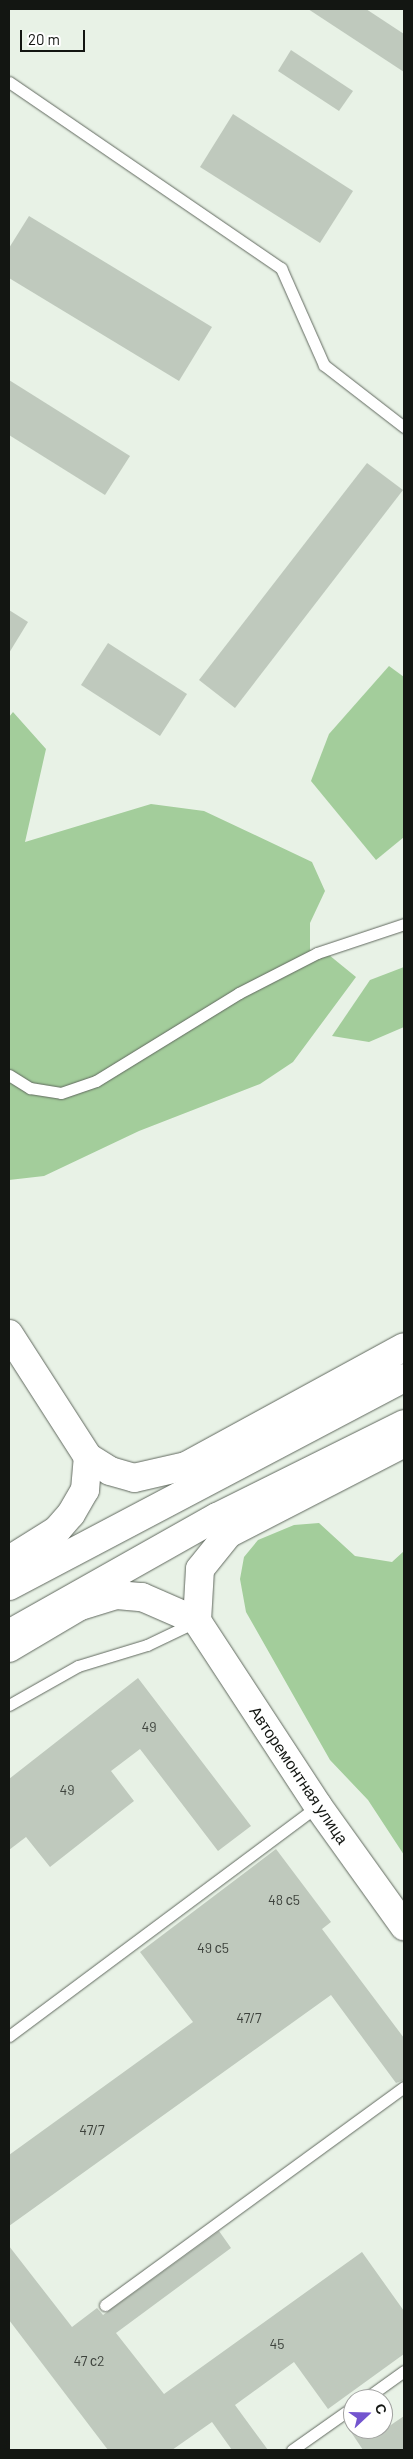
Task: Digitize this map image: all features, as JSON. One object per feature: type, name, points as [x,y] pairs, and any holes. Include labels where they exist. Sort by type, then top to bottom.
[{"type":"main road","points":[[11,1344],[88,1457],[110,1471],[134,1478],[164,1475],[404,1347]]},
{"type":"main road","points":[[9,1586],[404,1378]]},
{"type":"main road","points":[[9,1634],[217,1517],[404,1424]]},
{"type":"main road","points":[[9,1648],[80,1606],[117,1595],[142,1596],[197,1621],[200,1569],[228,1534],[404,1443]]},
{"type":"main road","points":[[9,1560],[57,1530],[71,1514],[85,1490],[88,1457]]},
{"type":"main road","name":"Авторемонтная улица","points":[[197,1621],[318,1806],[404,1926]]},
{"type":"lane","points":[[9,82],[281,268],[324,365],[404,427]]},
{"type":"lane","points":[[9,1075],[30,1088],[61,1093],[96,1081],[240,993],[317,953],[404,924]]},
{"type":"lane","points":[[9,1705],[78,1666],[147,1645],[197,1621]]},
{"type":"lane","points":[[9,2036],[318,1806]]},
{"type":"lane","points":[[105,2305],[404,2088]]},
{"type":"lane","points":[[379,2389],[404,2371]]},
{"type":"lane","points":[[292,2450],[343,2414]]},
{"type":"green space","points":[[389,666],[404,677],[404,837],[376,860],[311,781],[329,734]]},
{"type":"green space","points":[[13,712],[46,749],[25,842],[151,804],[204,811],[312,862],[325,891],[310,923],[310,950],[329,955],[356,977],[293,1062],[260,1084],[139,1131],[44,1176],[9,1180],[9,717]]},
{"type":"green space","points":[[404,967],[404,1027],[369,1042],[332,1036],[370,980]]},
{"type":"green space","points":[[319,1523],[355,1556],[392,1562],[404,1551],[404,1855],[368,1800],[330,1760],[246,1612],[240,1579],[244,1557],[258,1540],[294,1525]]},
{"type":"building","points":[[308,9],[366,9],[404,34],[404,72]]},
{"type":"building","points":[[291,50],[353,91],[339,111],[278,71]]},
{"type":"building","points":[[233,114],[353,191],[320,243],[200,167]]},
{"type":"building","points":[[29,216],[212,327],[179,381],[9,278],[9,248]]},
{"type":"building","points":[[9,380],[130,456],[105,495],[9,435]]},
{"type":"building","points":[[367,463],[403,490],[235,708],[199,680]]},
{"type":"building","points":[[9,610],[28,622],[9,653]]},
{"type":"building","points":[[108,643],[187,694],[160,736],[81,685]]},
{"type":"building","points":[[138,1678],[251,1826],[218,1851],[140,1749],[111,1771],[134,1801],[50,1867],[26,1837],[9,1850],[9,1779]]},
{"type":"building","points":[[276,1849],[331,1922],[322,1929],[404,2038],[404,2080],[396,2083],[331,1995],[9,2226],[9,2155],[193,2022],[140,1952]]},
{"type":"building","points":[[219,2231],[231,2248],[116,2333],[164,2394],[362,2252],[404,2311],[404,2354],[356,2389],[343,2389],[343,2398],[328,2409],[294,2362],[235,2405],[268,2450],[232,2450],[212,2422],[172,2450],[108,2450],[9,2320],[9,2246],[72,2327],[97,2308],[103,2315]]},
{"type":"building","points":[[404,2416],[404,2450],[363,2450],[356,2439],[393,2439],[393,2424]]}]
